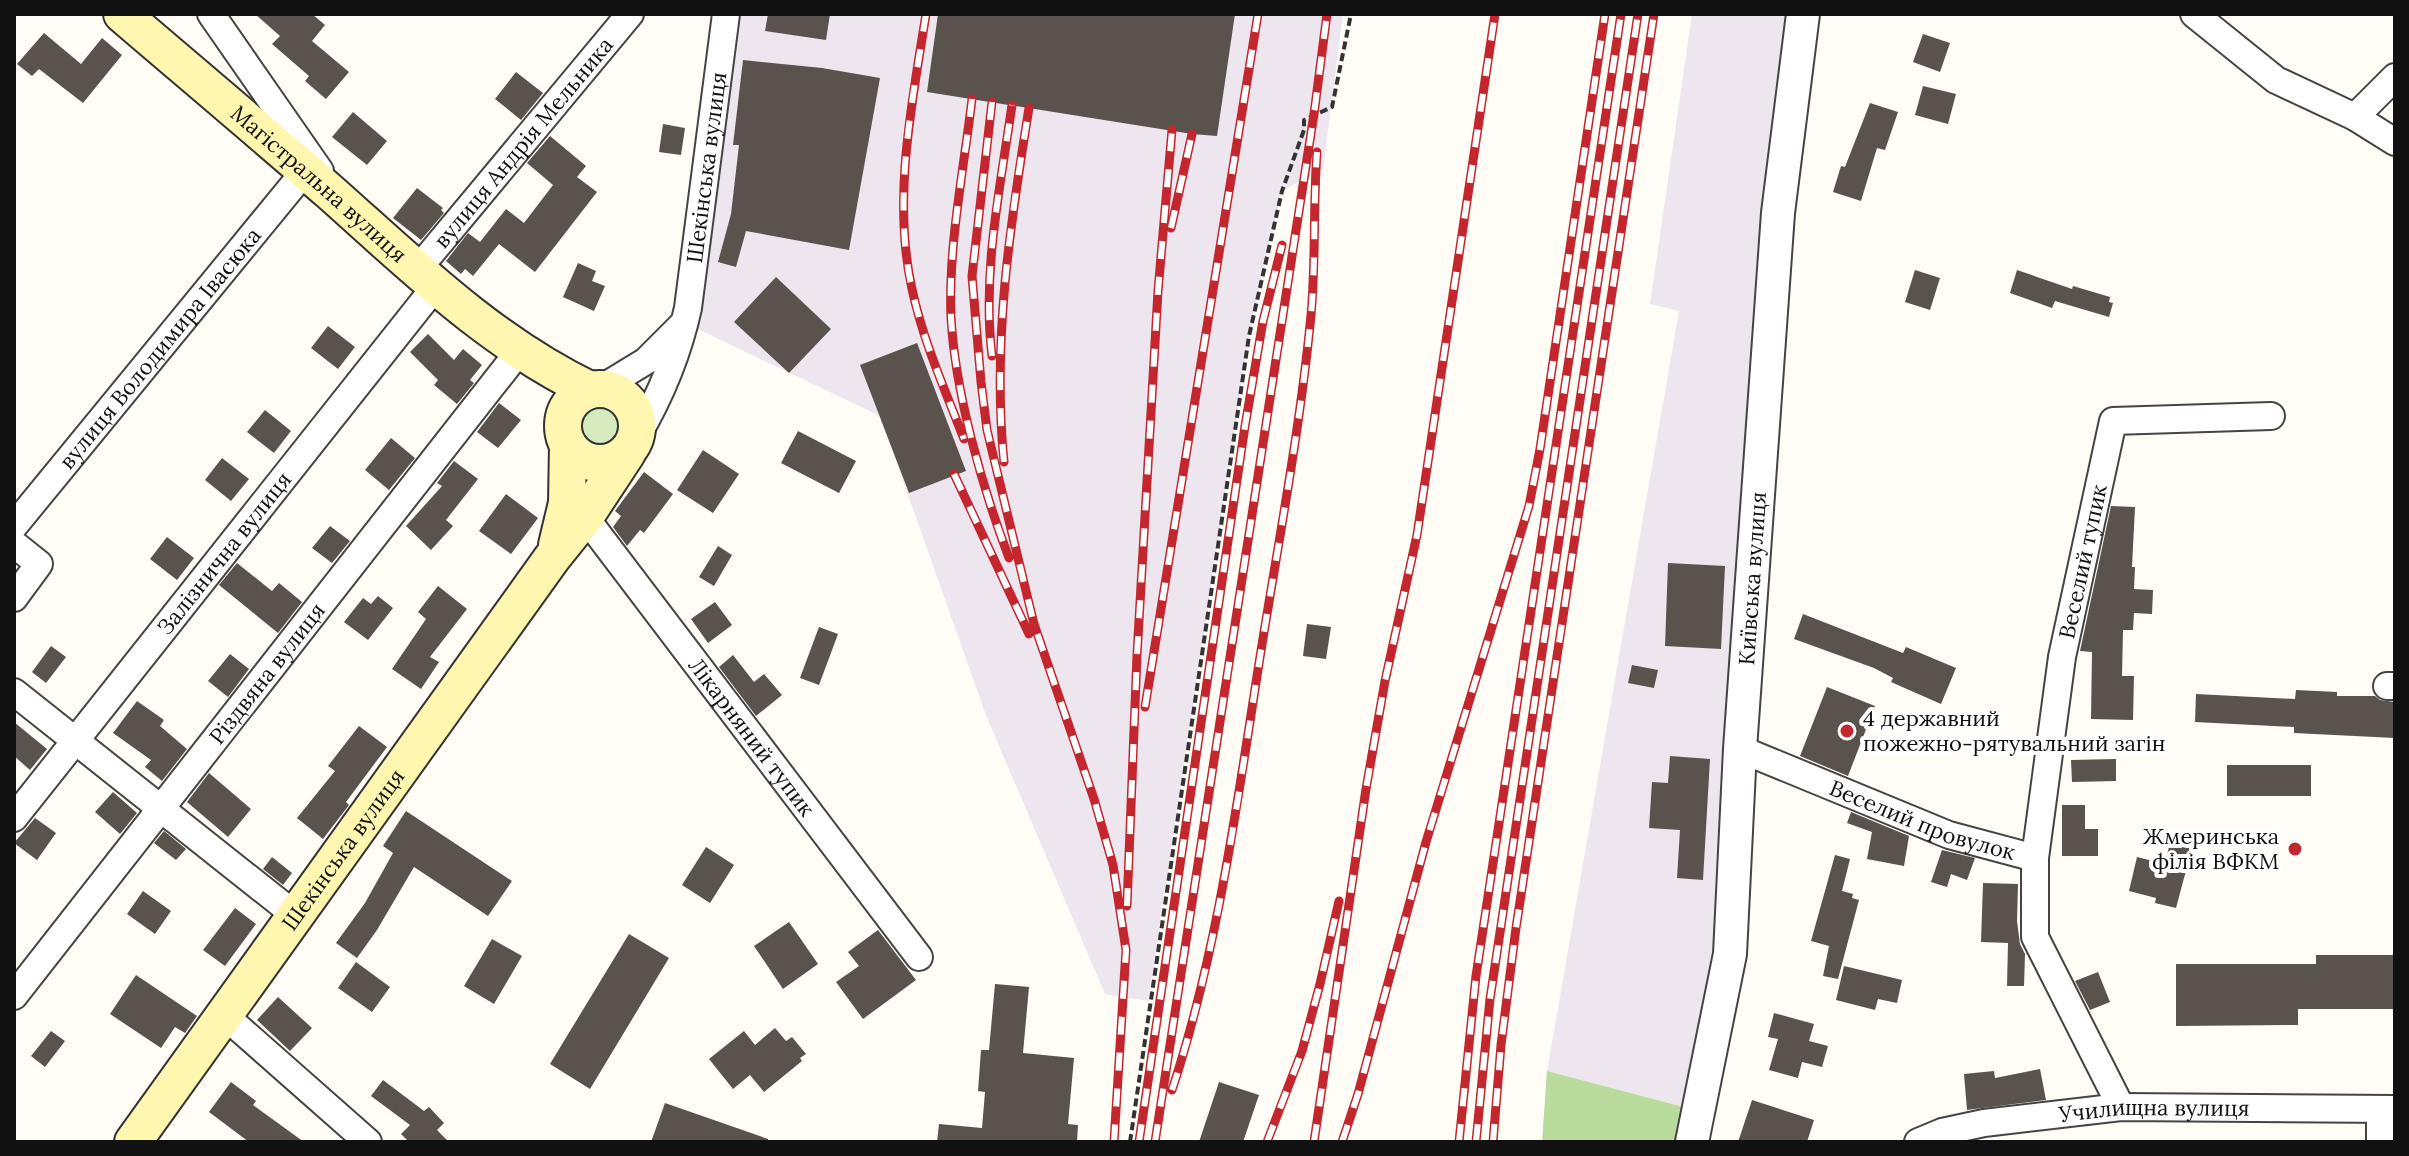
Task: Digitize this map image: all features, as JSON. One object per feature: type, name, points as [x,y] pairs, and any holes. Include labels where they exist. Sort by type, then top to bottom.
[{"type":"main road","name":"Магістральна вулиця","points":[[122,14],[426,279],[520,350],[566,379],[595,390]]},
{"type":"main road","name":"Магістральна вулиця","points":[[520,350],[551,400],[565,436]]},
{"type":"main road","points":[[595,390],[619,394],[627,400],[637,417],[632,445],[610,463],[581,459],[565,436],[567,408],[573,400],[595,390]]},
{"type":"main road","name":"Шекінська вулиця","points":[[552,558],[567,503],[565,436]]},
{"type":"main road","name":"Шекінська вулиця","points":[[133,1142],[552,558],[585,517],[632,445]]},
{"type":"street","points":[[211,14],[342,204]]},
{"type":"street","name":"вулиця Андрія Мельника","points":[[426,279],[630,14]]},
{"type":"street","name":"Шекінська вулиця","points":[[632,445],[666,382],[685,323],[726,14]]},
{"type":"street","name":"Київська вулиця","points":[[1692,1142],[1730,954],[1740,749],[1778,213],[1803,14]]},
{"type":"street","points":[[2194,14],[2276,80],[2355,117],[2395,142]]},
{"type":"street","points":[[2355,117],[2395,77]]},
{"type":"street","name":"вулиця Володимира Івасюка","points":[[14,526],[305,171]]},
{"type":"street","name":"Залізнична вулиця","points":[[14,818],[426,279]]},
{"type":"street","points":[[595,390],[646,361],[685,323]]},
{"type":"street","name":"Різдвяна вулиця","points":[[14,996],[520,350]]},
{"type":"street","name":"Веселий тупик","points":[[2035,858],[2062,657],[2113,421],[2271,416]]},
{"type":"street","name":"Лікарняний тупик","points":[[585,517],[919,957]]},
{"type":"street","points":[[14,544],[39,564],[14,598]]},
{"type":"street","points":[[14,692],[295,915]]},
{"type":"street","name":"Веселий провулок","points":[[1740,749],[1949,835],[2035,858],[2035,937],[2121,1107]]},
{"type":"street","points":[[224,1015],[368,1142]]},
{"type":"street","name":"Училищна вулиця","points":[[1918,1142],[1942,1132],[1984,1123],[2121,1107],[2388,1109]]},
{"type":"street","points":[[2380,1142],[2388,1109]]},
{"type":"path","points":[[1130,1142],[1249,336],[1282,191],[1304,130],[1304,120],[1332,107],[1351,14]]},
{"type":"shaded area","points":[[726,14],[1343,14],[1323,169],[1282,191],[1249,336],[1148,1001],[1105,994],[987,718],[880,416],[685,323]]},
{"type":"shaded area","points":[[1692,14],[1803,14],[1740,749],[1699,1111],[1547,1071],[1679,311],[1650,304]]},
{"type":"green space","points":[[600,400],[618,408],[626,426],[618,444],[600,452],[582,444],[574,426],[582,408]]},
{"type":"green space","points":[[1547,1071],[1699,1111],[1692,1142],[1542,1142]]},
{"type":"building","points":[[255,14],[312,14],[325,25],[312,41],[349,72],[326,99],[305,81],[309,76],[272,44],[280,36]]},
{"type":"building","points":[[768,14],[830,14],[826,40],[765,31]]},
{"type":"building","points":[[938,14],[1235,14],[1217,136],[927,92]]},
{"type":"building","points":[[44,33],[81,64],[102,38],[122,55],[83,103],[39,69],[32,76],[17,64]]},
{"type":"building","points":[[1923,34],[1950,43],[1940,72],[1913,62]]},
{"type":"building","points":[[743,60],[880,78],[849,250],[746,231],[736,267],[718,262],[731,214],[739,145],[733,145]]},
{"type":"building","points":[[516,72],[543,93],[521,120],[495,99]]},
{"type":"building","points":[[1923,86],[1956,94],[1948,124],[1915,115]]},
{"type":"building","points":[[1870,103],[1898,112],[1885,150],[1877,148],[1861,201],[1833,192],[1841,166],[1845,167]]},
{"type":"building","points":[[353,112],[387,141],[367,165],[332,137]]},
{"type":"building","points":[[663,124],[685,128],[681,155],[659,152]]},
{"type":"building","points":[[550,136],[586,166],[577,177],[597,192],[535,272],[499,244],[473,276],[465,269],[461,274],[446,261],[468,233],[480,242],[506,209],[524,223],[553,185],[527,163]]},
{"type":"building","points":[[417,188],[443,208],[444,213],[421,240],[393,218]]},
{"type":"building","points":[[578,263],[596,271],[592,281],[605,286],[594,311],[563,297]]},
{"type":"building","points":[[1915,270],[1940,278],[1930,310],[1905,302]]},
{"type":"building","points":[[2017,270],[2072,289],[2073,286],[2110,297],[2109,302],[2113,303],[2109,317],[2055,301],[2052,308],[2010,293]]},
{"type":"building","points":[[776,277],[831,329],[789,373],[734,322]]},
{"type":"building","points":[[328,326],[355,347],[338,369],[311,348]]},
{"type":"building","points":[[428,334],[454,360],[463,349],[482,365],[470,380],[474,383],[457,404],[434,385],[438,380],[410,352]]},
{"type":"building","points":[[917,343],[966,471],[909,493],[860,365]]},
{"type":"building","points":[[499,403],[521,420],[498,448],[477,432]]},
{"type":"building","points":[[265,410],[291,431],[274,453],[247,432]]},
{"type":"building","points":[[798,431],[856,461],[839,493],[781,463]]},
{"type":"building","points":[[391,438],[415,458],[389,490],[365,470]]},
{"type":"building","points":[[703,450],[739,474],[713,513],[677,490]]},
{"type":"building","points":[[222,458],[249,479],[231,501],[205,480]]},
{"type":"building","points":[[454,461],[478,479],[446,520],[453,526],[431,550],[406,526],[442,486],[437,483]]},
{"type":"building","points":[[644,472],[673,494],[644,533],[640,530],[627,546],[613,527],[621,516],[615,511]]},
{"type":"building","points":[[506,494],[538,518],[511,554],[479,531]]},
{"type":"building","points":[[2111,506],[2135,507],[2134,589],[2153,590],[2152,614],[2134,613],[2133,630],[2123,630],[2122,676],[2134,676],[2133,720],[2091,719],[2092,652],[2080,651]]},
{"type":"building","points":[[330,526],[350,541],[332,563],[312,548]]},
{"type":"building","points":[[167,537],[194,558],[177,580],[150,559]]},
{"type":"building","points":[[718,546],[732,555],[714,586],[699,577]]},
{"type":"building","points":[[237,563],[272,591],[279,583],[302,602],[278,633],[219,585]]},
{"type":"building","points":[[1668,563],[1725,566],[1721,649],[1665,646]]},
{"type":"building","points":[[438,586],[467,609],[430,657],[439,662],[421,689],[392,669],[426,619],[418,612]]},
{"type":"building","points":[[378,596],[393,608],[368,640],[344,622],[363,598],[371,604]]},
{"type":"building","points":[[715,602],[732,625],[708,643],[691,619]]},
{"type":"building","points":[[1803,614],[1903,653],[1906,647],[1956,668],[1941,704],[1891,682],[1893,678],[1874,668],[1794,639]]},
{"type":"building","points":[[1307,624],[1331,627],[1326,659],[1303,656]]},
{"type":"building","points":[[819,627],[838,634],[819,685],[800,678]]},
{"type":"building","points":[[51,646],[66,657],[46,683],[32,672]]},
{"type":"building","points":[[230,654],[249,669],[228,697],[208,681]]},
{"type":"building","points":[[733,655],[754,682],[764,674],[782,695],[756,716],[719,667]]},
{"type":"building","points":[[1632,665],[1658,670],[1654,688],[1628,683]]},
{"type":"building","points":[[1827,687],[1875,706],[1848,776],[1800,756]]},
{"type":"building","points":[[2296,690],[2337,692],[2337,696],[2375,696],[2395,702],[2395,738],[2294,733],[2294,727],[2195,722],[2196,694],[2295,699]]},
{"type":"building","points":[[137,701],[164,720],[160,726],[187,749],[162,781],[145,767],[151,760],[113,733]]},
{"type":"building","points":[[14,722],[47,749],[30,770],[14,756]]},
{"type":"building","points":[[359,726],[387,747],[323,839],[297,818],[335,771],[328,766]]},
{"type":"building","points":[[1670,756],[1710,759],[1703,880],[1677,878],[1680,830],[1649,828],[1652,782],[1668,783]]},
{"type":"building","points":[[2116,759],[2116,781],[2072,782],[2071,760]]},
{"type":"building","points":[[2227,765],[2311,765],[2311,796],[2227,796]]},
{"type":"building","points":[[209,773],[251,809],[228,837],[187,802]]},
{"type":"building","points":[[113,792],[137,813],[120,834],[95,812]]},
{"type":"building","points":[[2062,805],[2085,805],[2085,829],[2098,829],[2098,856],[2062,856]]},
{"type":"building","points":[[406,811],[512,881],[488,916],[414,867],[357,958],[336,943],[365,903],[393,853],[383,846]]},
{"type":"building","points":[[1851,812],[1909,836],[1904,866],[1867,859],[1872,832],[1847,823]]},
{"type":"building","points":[[35,818],[56,833],[37,860],[14,843]]},
{"type":"building","points":[[164,831],[186,849],[176,860],[154,843]]},
{"type":"building","points":[[2170,842],[2192,848],[2176,908],[2155,903],[2156,898],[2129,891],[2137,857],[2165,864]]},
{"type":"building","points":[[706,847],[734,865],[710,903],[682,885]]},
{"type":"building","points":[[1942,850],[1975,858],[1967,880],[1951,874],[1947,887],[1931,882]]},
{"type":"building","points":[[1835,855],[1850,859],[1842,891],[1853,894],[1852,898],[1859,900],[1838,979],[1823,976],[1829,946],[1811,941]]},
{"type":"building","points":[[272,857],[292,873],[283,885],[263,869]]},
{"type":"building","points":[[1983,883],[2018,884],[2017,921],[2020,944],[2025,954],[2024,986],[2007,986],[2008,943],[1981,942]]},
{"type":"building","points":[[143,891],[171,911],[155,934],[127,914]]},
{"type":"building","points":[[235,908],[256,924],[225,966],[203,950]]},
{"type":"building","points":[[789,922],[818,964],[783,989],[754,946]]},
{"type":"building","points":[[878,930],[916,980],[863,1019],[836,982],[859,966],[848,952]]},
{"type":"building","points":[[629,934],[669,958],[590,1089],[550,1064]]},
{"type":"building","points":[[492,939],[522,956],[494,1004],[464,986]]},
{"type":"building","points":[[2316,955],[2395,955],[2395,1009],[2298,1009],[2298,1025],[2176,1026],[2176,964],[2316,964]]},
{"type":"building","points":[[356,962],[390,987],[372,1012],[338,988]]},
{"type":"building","points":[[1844,966],[1902,980],[1897,1003],[1878,999],[1875,1010],[1836,1000]]},
{"type":"building","points":[[2098,972],[2110,1002],[2090,1010],[2075,981]]},
{"type":"building","points":[[136,975],[197,1016],[185,1033],[175,1027],[161,1048],[110,1014]]},
{"type":"building","points":[[995,984],[1029,987],[1023,1053],[1074,1058],[1068,1124],[1078,1125],[1077,1142],[937,1142],[939,1124],[982,1128],[985,1092],[978,1091],[981,1050],[989,1050]]},
{"type":"building","points":[[278,997],[312,1028],[290,1051],[257,1020]]},
{"type":"building","points":[[1774,1013],[1814,1024],[1809,1041],[1828,1046],[1822,1067],[1802,1062],[1798,1078],[1769,1070],[1778,1039],[1768,1037]]},
{"type":"building","points":[[775,1028],[786,1041],[792,1037],[806,1054],[800,1058],[802,1061],[764,1092],[750,1075],[733,1089],[709,1059],[744,1031],[755,1045]]},
{"type":"building","points":[[51,1031],[65,1041],[45,1067],[31,1056]]},
{"type":"building","points":[[2040,1069],[2046,1100],[1967,1110],[1964,1074],[1994,1071],[1995,1078]]},
{"type":"building","points":[[383,1080],[424,1111],[429,1107],[444,1123],[437,1130],[449,1142],[409,1142],[401,1134],[410,1125],[371,1096]]},
{"type":"building","points":[[231,1082],[256,1101],[253,1105],[304,1142],[249,1142],[209,1112]]},
{"type":"building","points":[[1219,1082],[1259,1095],[1243,1142],[1199,1142]]},
{"type":"building","points":[[1752,1100],[1814,1120],[1807,1142],[1738,1142]]},
{"type":"building","points":[[665,1103],[768,1139],[768,1142],[651,1142]]},
{"type":"railway","points":[[926,14],[906,151],[906,255],[922,327],[964,439]]},
{"type":"railway","points":[[1145,707],[1258,14]]},
{"type":"railway","points":[[1155,1142],[1327,14]]},
{"type":"railway","points":[[1314,1142],[1366,789],[1385,681],[1417,535],[1495,14]]},
{"type":"railway","points":[[1342,1142],[1358,1094],[1426,842],[1529,506],[1605,14]]},
{"type":"railway","points":[[1459,1142],[1476,976],[1621,14]]},
{"type":"railway","points":[[1476,1142],[1490,999],[1638,14]]},
{"type":"railway","points":[[1493,1142],[1501,1045],[1516,928],[1654,14]]},
{"type":"railway","points":[[972,99],[954,235],[951,317],[958,376],[971,439],[1009,558]]},
{"type":"railway","points":[[992,102],[972,276],[981,382],[987,430],[1034,624],[1094,799],[1113,865],[1126,950],[1114,1142]]},
{"type":"railway","points":[[992,356],[989,325],[991,262],[1012,105]]},
{"type":"railway","points":[[1004,462],[1000,373],[1005,284],[1029,108]]},
{"type":"railway","points":[[1127,906],[1137,655],[1158,291],[1172,130]]},
{"type":"railway","points":[[1171,228],[1192,134]]},
{"type":"railway","points":[[1172,1090],[1202,984],[1225,876],[1295,444],[1311,315],[1317,152]]},
{"type":"railway","points":[[1139,1142],[1245,426],[1263,321],[1282,245]]},
{"type":"railway","points":[[954,474],[1029,634]]},
{"type":"railway","points":[[1267,1142],[1302,1051],[1339,901]]},
{"type":"place","name":"4 державний пожежно-рятувальний загін","points":[[1847,731]]},
{"type":"place","name":"Жмеринська філія ВФКМ","points":[[2295,849]]}]
